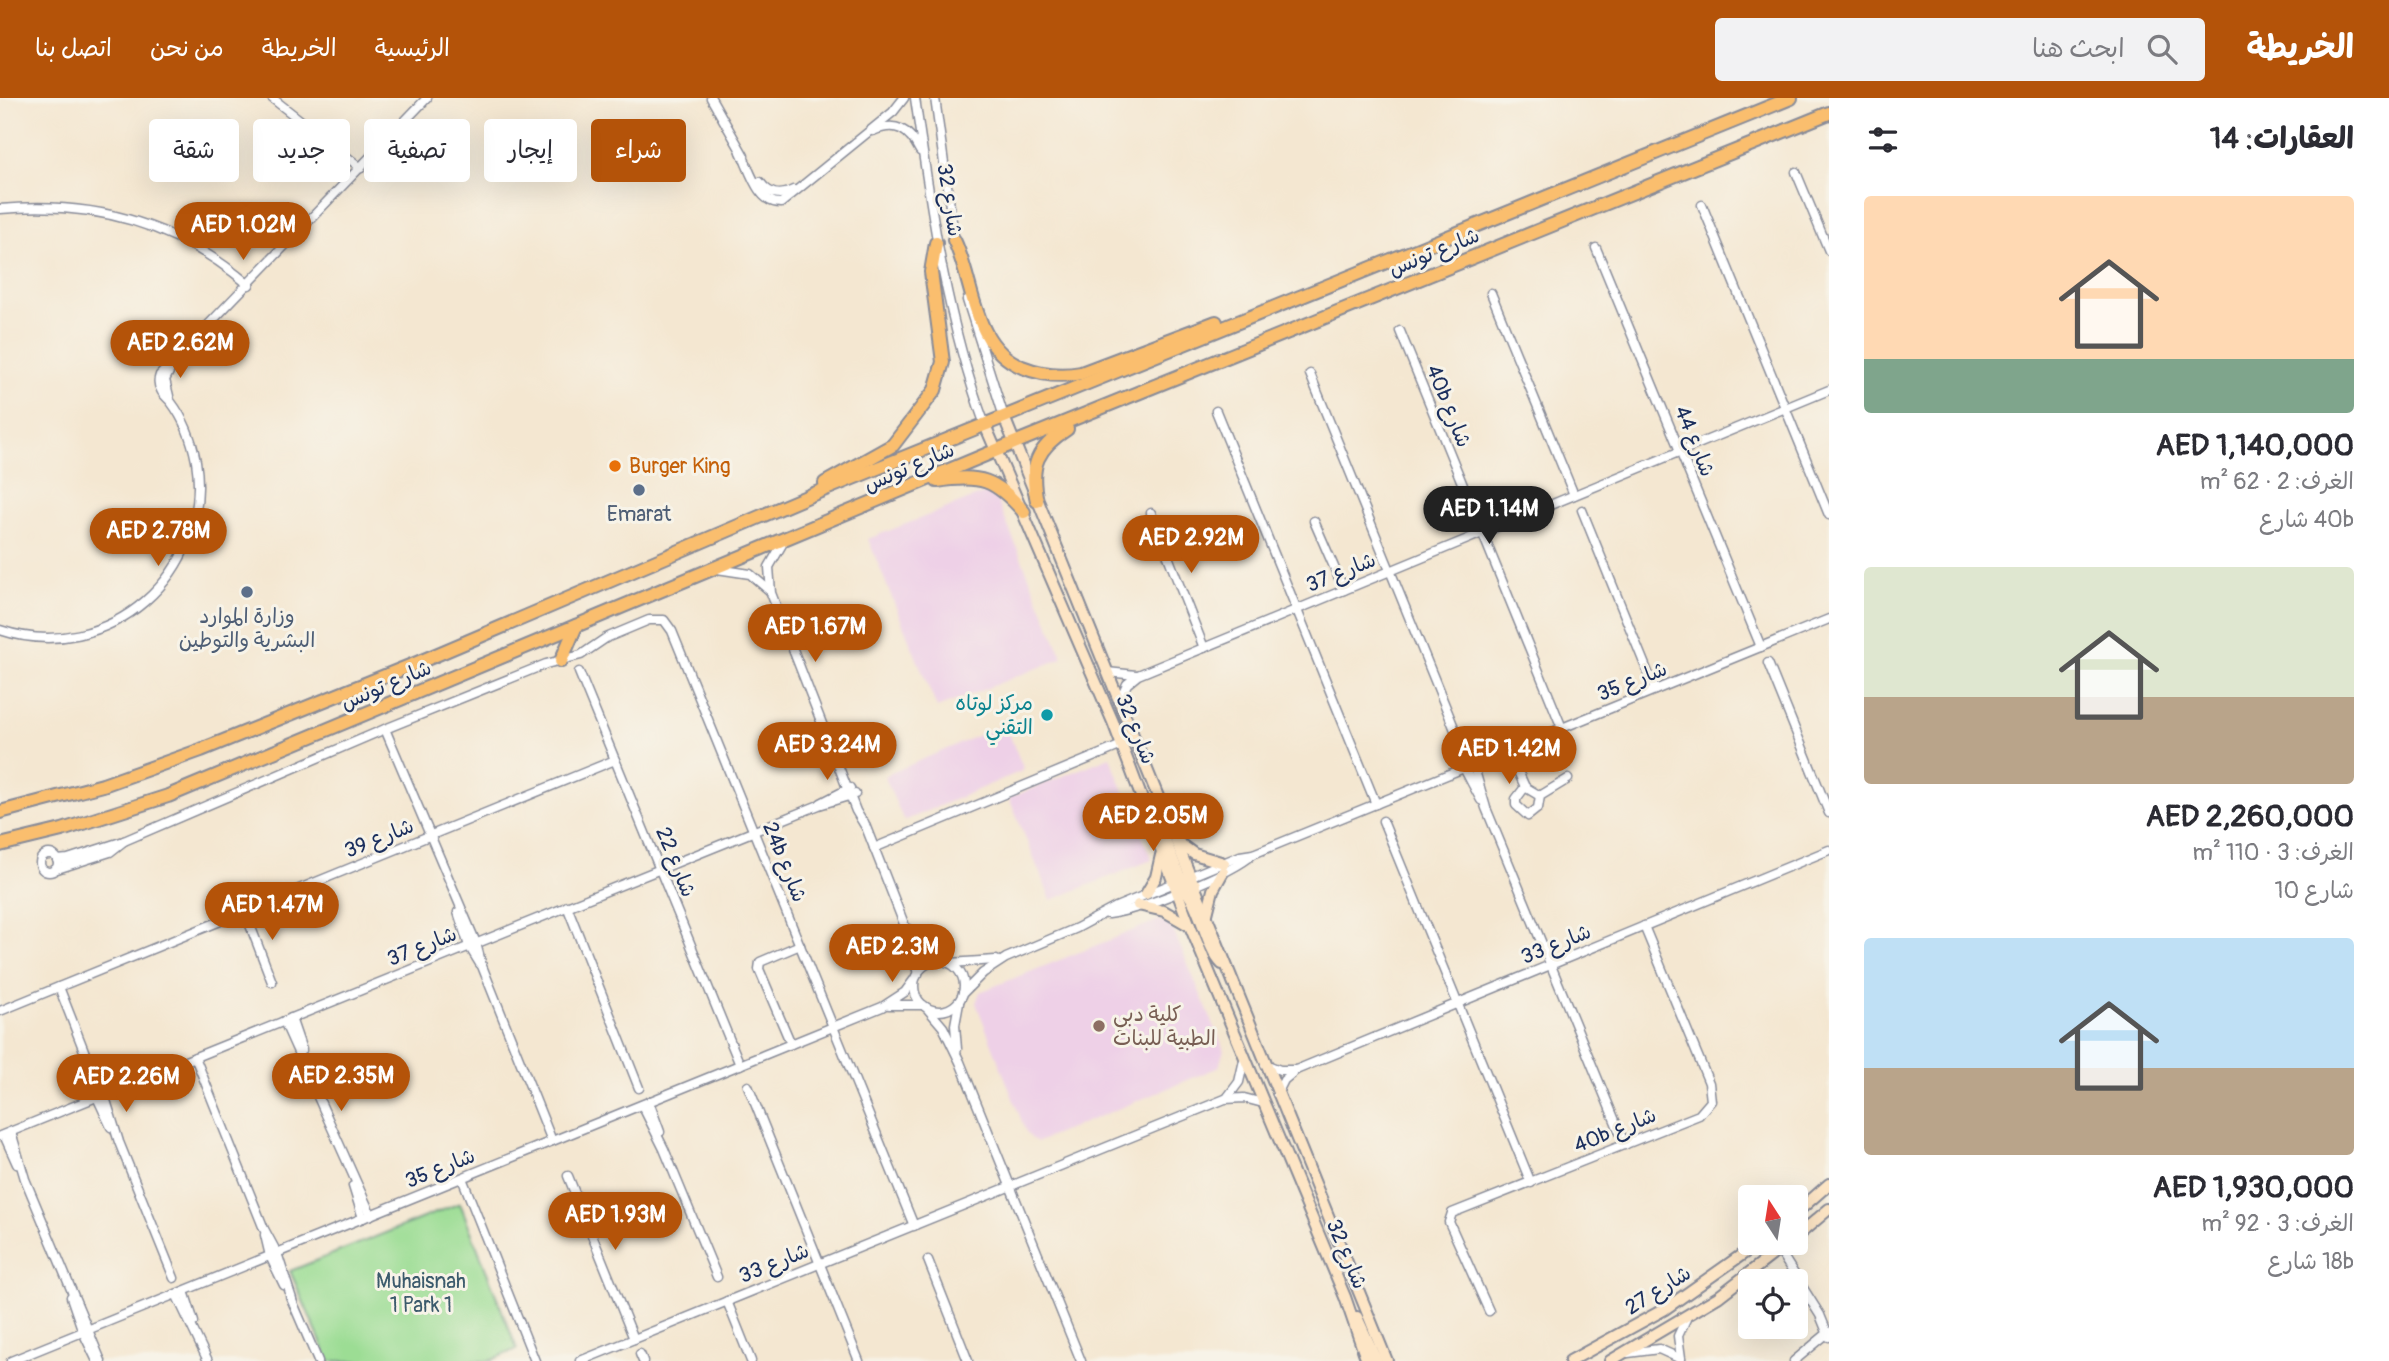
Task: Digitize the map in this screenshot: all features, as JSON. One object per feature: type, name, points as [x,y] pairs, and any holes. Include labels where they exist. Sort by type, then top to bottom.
[{"type":"main road","name":"شارع تونس","points":[[0,812],[103,785],[201,750],[417,663],[811,495],[1791,98]]},
{"type":"main road","name":"شارع تونس","points":[[0,845],[62,830],[168,796],[1014,443],[1829,113]]},
{"type":"main road","points":[[954,240],[987,337],[1008,359],[1037,372],[1059,376],[1082,373],[1200,327],[1247,317]]},
{"type":"main road","points":[[811,495],[829,480],[893,445],[935,390],[943,362],[931,272],[936,243]]},
{"type":"main road","points":[[1037,501],[1032,474],[1041,449],[1091,413]]},
{"type":"main road","points":[[916,485],[966,477],[986,480],[1002,489],[1024,512]]},
{"type":"main road","points":[[561,660],[576,626]]},
{"type":"street","points":[[272,98],[360,170]]},
{"type":"street","points":[[0,630],[46,638],[100,630],[132,612],[167,580],[189,538],[198,492],[193,449],[184,423],[161,391],[159,379],[162,371],[247,287],[427,98]]},
{"type":"street","points":[[711,98],[741,152],[769,192],[782,195],[802,185],[864,136],[904,98]]},
{"type":"street","name":"شارع 32","points":[[915,98],[936,243],[958,341],[985,425],[1122,745],[1161,852],[1207,915],[1277,1094],[1389,1361]]},
{"type":"street","name":"شارع 32","points":[[934,98],[954,240],[976,335],[1004,417],[1175,838],[1190,926],[1345,1297],[1367,1361]]},
{"type":"street","points":[[864,136],[884,127],[900,127],[912,136],[924,157]]},
{"type":"street","points":[[1796,172],[1829,251]]},
{"type":"street","points":[[0,209],[47,205],[114,213],[173,234],[221,264],[247,287]]},
{"type":"street","points":[[1702,205],[1829,515]]},
{"type":"street","name":"شارع 44","points":[[1596,248],[1761,647]]},
{"type":"street","points":[[1491,293],[1574,495]]},
{"type":"street","name":"40b شارع","points":[[1400,331],[1562,728]]},
{"type":"street","points":[[1310,374],[1464,752]]},
{"type":"street","name":"شارع 37","points":[[1107,672],[1138,675],[1829,390]]},
{"type":"street","points":[[1216,411],[1376,804]]},
{"type":"street","points":[[1582,510],[1655,690]]},
{"type":"street","points":[[1151,513],[1204,648]]},
{"type":"street","points":[[1314,521],[1344,590]]},
{"type":"street","points":[[786,538],[771,560],[771,593],[902,918],[917,975],[915,992],[943,1027],[960,1062],[1080,1361]]},
{"type":"street","points":[[714,569],[750,574],[771,593]]},
{"type":"street","name":"24b شارع","points":[[581,654],[606,638],[649,620],[660,619],[671,628],[914,1226]]},
{"type":"street","name":"شارع 35","points":[[1106,914],[1138,905],[1184,883],[1829,619]]},
{"type":"street","points":[[567,648],[581,654]]},
{"type":"street","points":[[124,841],[98,856],[54,870],[42,869],[41,860],[49,855],[57,860],[68,859],[124,841],[385,729],[546,664],[581,654]]},
{"type":"street","points":[[1768,663],[1829,813]]},
{"type":"street","name":"شارع 22","points":[[579,672],[740,1065]]},
{"type":"street","points":[[1118,702],[1127,684],[1138,675]]},
{"type":"street","points":[[385,729],[552,1141]]},
{"type":"street","points":[[874,848],[1122,745]]},
{"type":"street","points":[[1508,751],[1525,787],[1540,796]]},
{"type":"street","name":"شارع 39","points":[[0,1011],[615,760]]},
{"type":"street","points":[[1469,766],[1625,1145]]},
{"type":"street","points":[[1135,779],[1146,791],[1215,956],[1227,967]]},
{"type":"street","points":[[1525,787],[1516,799],[1516,805],[1528,816],[1538,808],[1540,796],[1568,779]]},
{"type":"street","name":"شارع 37","points":[[5,1134],[851,792]]},
{"type":"street","points":[[1383,821],[1531,1183]]},
{"type":"street","points":[[1175,838],[1194,854],[1223,867],[1213,890],[1207,915]]},
{"type":"street","name":"شارع 33","points":[[1277,1094],[1284,1080],[1296,1070],[1829,850]]},
{"type":"street","points":[[1146,894],[1156,877],[1161,852]]},
{"type":"street","points":[[54,870],[57,860]]},
{"type":"street","name":"شارع 35","points":[[961,996],[983,973],[1006,958],[1146,894],[1184,883]]},
{"type":"street","points":[[1138,905],[1164,911],[1190,926]]},
{"type":"street","points":[[568,906],[639,1088]]},
{"type":"street","points":[[245,912],[272,982]]},
{"type":"street","points":[[902,918],[925,947],[947,962],[963,978],[955,1025],[960,1062]]},
{"type":"street","name":"40b شارع","points":[[1489,1311],[1449,1217],[1454,1212],[1699,1115],[1708,1107],[1712,1095],[1644,926]]},
{"type":"street","points":[[791,1044],[759,969],[760,962],[800,945]]},
{"type":"street","name":"شارع 35","points":[[947,962],[978,963],[1006,958]]},
{"type":"street","points":[[917,975],[929,963],[947,962]]},
{"type":"street","name":"شارع 35","points":[[11,1361],[882,1007],[898,998],[917,975]]},
{"type":"street","points":[[59,987],[90,1066]]},
{"type":"street","points":[[925,1006],[941,1010],[961,996]]},
{"type":"street","name":"شارع 35","points":[[882,1007],[925,1006]]},
{"type":"street","points":[[288,1019],[367,1216]]},
{"type":"street","points":[[195,1057],[318,1361]]},
{"type":"street","points":[[1225,1099],[1240,1082],[1244,1060]]},
{"type":"street","points":[[1265,1064],[1280,1070],[1296,1070]]},
{"type":"street","points":[[748,1086],[859,1361]]},
{"type":"street","points":[[101,1096],[174,1278]]},
{"type":"street","name":"شارع 33","points":[[579,1361],[1225,1099],[1244,1098],[1263,1103]]},
{"type":"street","points":[[646,1103],[717,1277]]},
{"type":"street","points":[[5,1134],[99,1361]]},
{"type":"street","points":[[568,1177],[634,1339]]},
{"type":"street","points":[[462,1178],[536,1361]]},
{"type":"street","points":[[1808,1202],[1829,1184]]},
{"type":"street","points":[[1808,1227],[1829,1209]]},
{"type":"street","name":"شارع 27","points":[[1570,1361],[1665,1309],[1742,1255]]},
{"type":"street","name":"شارع 27","points":[[1610,1361],[1686,1319],[1750,1275],[1773,1255]]},
{"type":"street","points":[[1789,1255],[1829,1334],[1794,1361]]},
{"type":"street","points":[[928,1260],[968,1361]]},
{"type":"street","points":[[180,1292],[208,1361]]},
{"type":"street","points":[[1345,1297],[1377,1361]]},
{"type":"street","points":[[727,1301],[751,1361]]},
{"type":"street","points":[[1682,1360],[1678,1336],[1686,1319]]},
{"type":"street","points":[[1356,1329],[1359,1361]]},
{"type":"street","points":[[1626,1353],[1659,1349],[1682,1360]]},
{"type":"shaded area","points":[[993,490],[1063,658],[937,708],[868,539]]},
{"type":"shaded area","points":[[1005,724],[1024,770],[904,821],[884,776]]},
{"type":"shaded area","points":[[1110,757],[1152,860],[1051,900],[1009,798]]},
{"type":"shaded area","name":"كلية دبي الطبية للبنات","points":[[1159,920],[1171,925],[1224,1049],[1219,1067],[1038,1142],[1032,1139],[1026,1132],[976,1003],[980,992]]},
{"type":"green space","name":"Muhaisnah 1 Park 1","points":[[460,1203],[517,1349],[489,1361],[329,1361],[290,1271]]},
{"type":"place","name":"Burger King","points":[[615,466]]},
{"type":"place","name":"Emarat","points":[[639,490]]},
{"type":"place","name":"وزارة الموارد البشرية والتوطين","points":[[247,592]]},
{"type":"place","name":"مركز لوتاه التقني","points":[[1047,715]]},
{"type":"place","name":"كلية دبي الطبية للبنات","points":[[1099,1026]]}]
